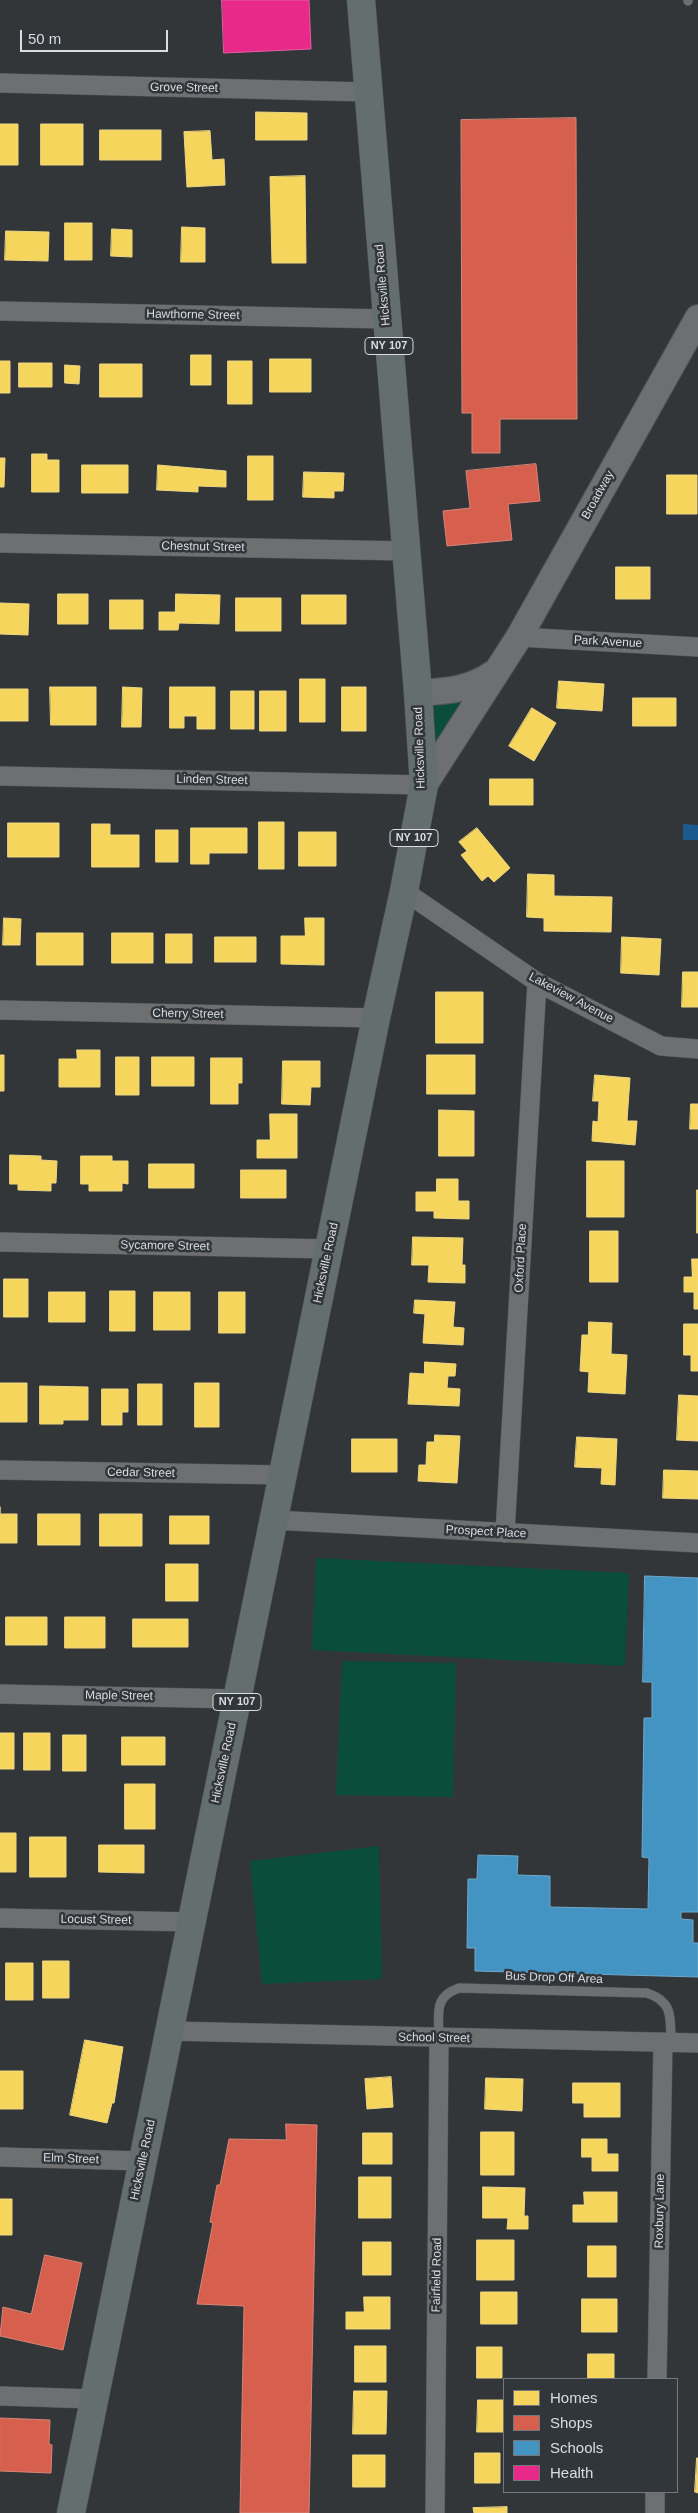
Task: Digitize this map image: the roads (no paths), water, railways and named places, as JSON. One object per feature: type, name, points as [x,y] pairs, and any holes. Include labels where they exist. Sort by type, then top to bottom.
[{"type":"main road","name":"Hicksville Road","points":[[71,2513],[376,1018],[404,891],[424,785],[361,0]]},
{"type":"main road","name":"Broadway","points":[[424,785],[519,637],[698,318]]},
{"type":"main road","name":"Broadway","points":[[418,693],[470,687],[497,671]]},
{"type":"street","name":"Grove Street","points":[[0,83],[367,92]]},
{"type":"street","name":"Hawthorne Street","points":[[0,311],[386,319]]},
{"type":"street","name":"Chestnut Street","points":[[0,543],[406,551]]},
{"type":"street","name":"Park Avenue","points":[[519,637],[698,647]]},
{"type":"street","name":"Linden Street","points":[[0,776],[424,785]]},
{"type":"street","name":"Lakeview Avenue","points":[[404,891],[537,982],[661,1046],[698,1048]]},
{"type":"street","name":"Oxford Place","points":[[504,1533],[537,982]]},
{"type":"street","name":"Cherry Street","points":[[0,1010],[376,1018]]},
{"type":"street","name":"Sycamore Street","points":[[0,1242],[329,1249]]},
{"type":"street","name":"Cedar Street","points":[[0,1470],[283,1475]]},
{"type":"street","name":"Prospect Place","points":[[274,1520],[698,1543]]},
{"type":"street","name":"Maple Street","points":[[0,1694],[237,1699]]},
{"type":"street","name":"Locust Street","points":[[0,1918],[192,1922]]},
{"type":"street","name":"School Street","points":[[169,2031],[698,2043]]},
{"type":"street","name":"Fairfield Road","points":[[435,2513],[440,2038]]},
{"type":"street","name":"Roxbury Lane","points":[[657,2378],[667,2042]]},
{"type":"street","name":"Elm Street","points":[[0,2157],[143,2161]]},
{"type":"street","points":[[0,2396],[94,2399]]},
{"type":"street","points":[[655,2513],[656,2493]]},
{"type":"lane","name":"Bus Drop Off Area","points":[[440,2038],[440,2001],[447,1992],[459,1988],[647,1993],[660,1997],[670,2009],[667,2042]]},
{"type":"water","points":[[683,824],[698,825],[698,840],[683,840]]}]
